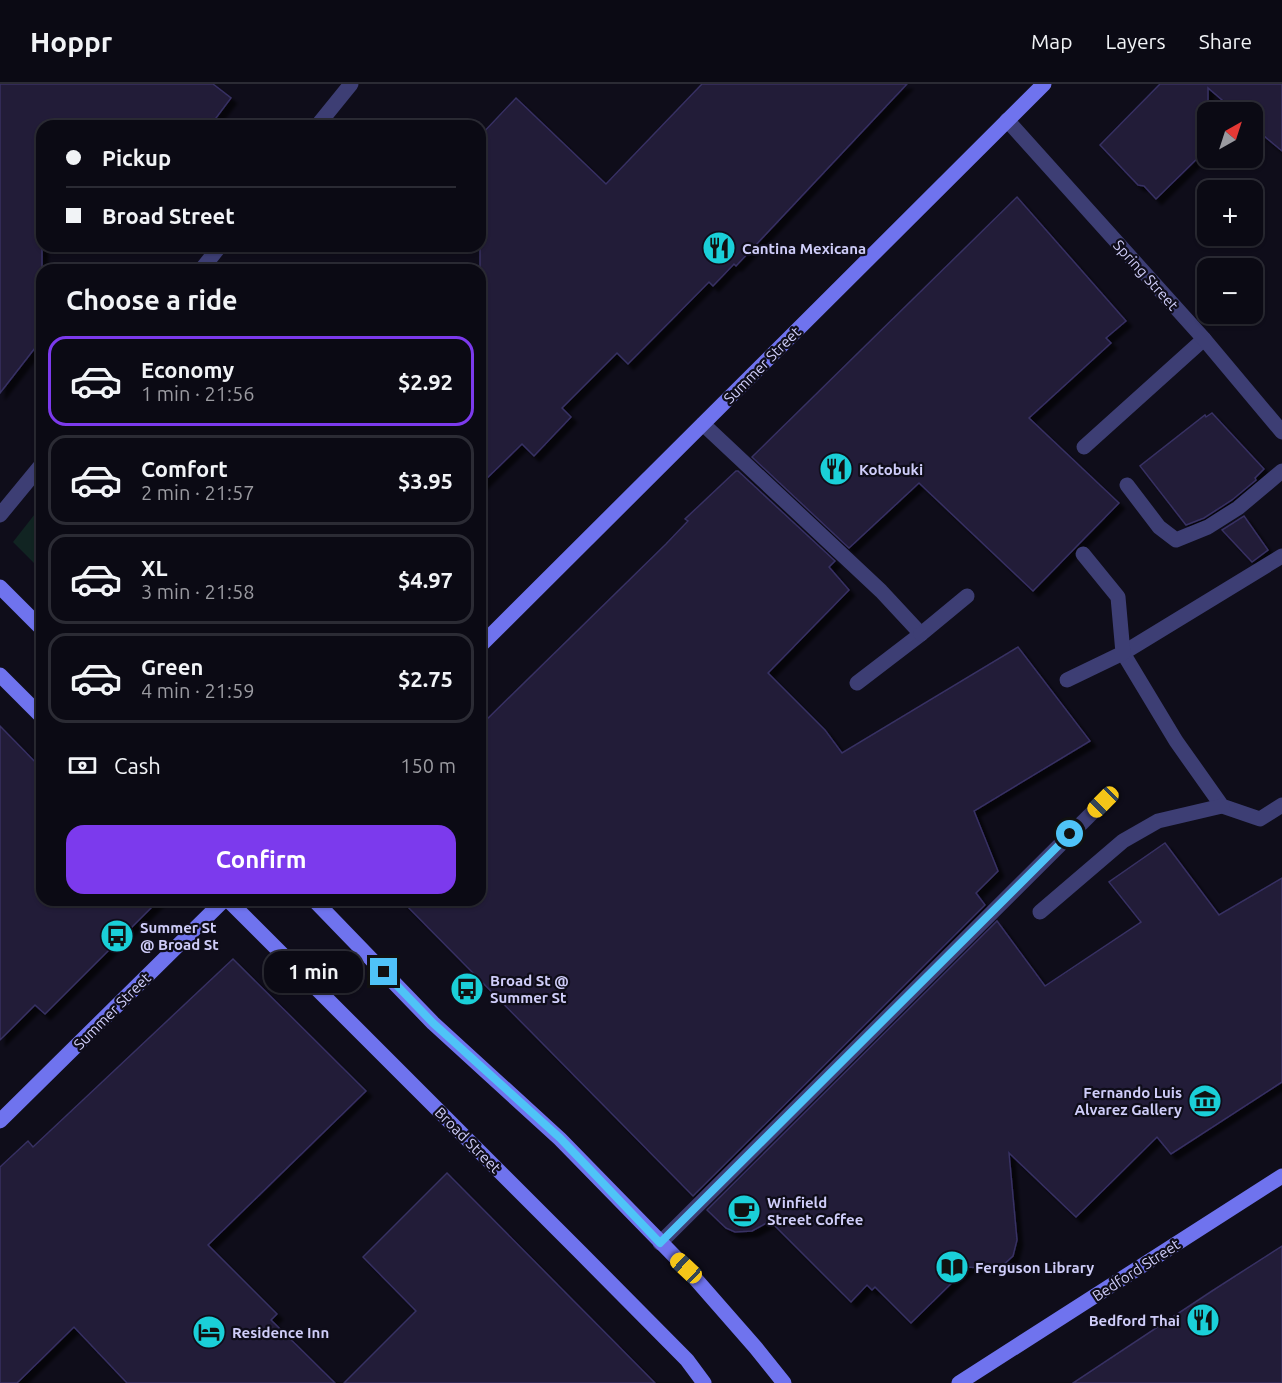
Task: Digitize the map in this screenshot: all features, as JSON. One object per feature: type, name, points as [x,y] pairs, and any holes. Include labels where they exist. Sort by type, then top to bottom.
[{"type":"main road","name":"Summer Street","points":[[486,640],[1044,84]]},
{"type":"main road","points":[[0,587],[36,623]]},
{"type":"main road","points":[[0,675],[36,711]]},
{"type":"main road","name":"Summer Street","points":[[0,1121],[220,906]]},
{"type":"main road","name":"Broad Street","points":[[232,906],[580,1251],[687,1360],[704,1383]]},
{"type":"main road","points":[[320,906],[433,1023],[560,1138],[686,1268],[784,1383]]},
{"type":"main road","name":"Bedford Street","points":[[959,1383],[1282,1176]]},
{"type":"street","points":[[322,120],[351,84]]},
{"type":"street","name":"Spring Street","points":[[1007,120],[1204,339],[1282,432]]},
{"type":"street","points":[[206,264],[215,252]]},
{"type":"street","points":[[1084,447],[1204,339]]},
{"type":"street","points":[[703,424],[881,591],[921,634]]},
{"type":"street","points":[[0,515],[36,471]]},
{"type":"street","points":[[1127,485],[1160,527],[1176,540],[1208,527],[1238,508],[1282,471]]},
{"type":"street","points":[[1083,554],[1118,597],[1123,653],[1176,741],[1222,806]]},
{"type":"street","points":[[1067,680],[1123,653],[1282,556]]},
{"type":"street","points":[[857,683],[967,596]]},
{"type":"street","points":[[660,1243],[1103,802]]},
{"type":"street","points":[[1041,912],[1122,841],[1158,821],[1222,806],[1260,819],[1282,805]]},
{"type":"green space","points":[[36,513],[36,565],[13,542]]},
{"type":"building","points":[[0,84],[213,84],[231,98],[214,120],[36,120],[36,252],[42,252],[42,264],[36,264],[36,347],[0,393]]},
{"type":"building","points":[[702,84],[907,84],[736,266],[734,264],[713,286],[709,282],[628,364],[617,353],[562,408],[571,417],[534,456],[522,444],[486,479],[486,264],[480,264],[480,252],[486,252],[486,130],[516,98],[606,184]]},
{"type":"building","points":[[1160,84],[1282,84],[1282,151],[1263,135],[1263,102],[1224,102],[1208,88],[1208,102],[1197,102],[1197,159],[1156,199],[1144,186],[1138,185],[1100,145]]},
{"type":"building","points":[[1017,197],[1126,321],[1106,338],[1111,343],[1029,418],[1119,503],[1033,591],[919,483],[849,548],[752,457]]},
{"type":"building","points":[[1212,413],[1264,469],[1255,478],[1256,480],[1232,500],[1204,518],[1186,525],[1140,466],[1205,415],[1206,417]]},
{"type":"building","points":[[738,471],[835,561],[829,567],[849,590],[768,673],[825,730],[842,753],[1018,647],[1090,741],[974,811],[998,871],[976,893],[985,905],[693,1196],[407,906],[486,906],[486,720],[666,544],[688,521],[685,519]]},
{"type":"building","points":[[1244,516],[1268,550],[1252,562],[1222,530]]},
{"type":"building","points":[[0,726],[36,763],[36,906],[153,906],[45,1014],[35,1005],[0,1040]]},
{"type":"building","points":[[1165,843],[1219,915],[1282,878],[1282,1082],[1171,1154],[1157,1137],[1076,1217],[1009,1153],[1017,1240],[1013,1256],[994,1269],[968,1267],[911,1323],[875,1287],[872,1290],[867,1285],[851,1302],[770,1221],[752,1231],[735,1232],[726,1228],[707,1210],[997,921],[1045,986],[1141,922],[1109,882]]},
{"type":"building","points":[[233,959],[366,1091],[208,1245],[277,1314],[271,1320],[335,1383],[127,1383],[74,1327],[17,1383],[0,1383],[0,1167],[28,1141],[33,1147]]},
{"type":"building","points":[[447,1173],[655,1383],[344,1383],[416,1311],[363,1257]]},
{"type":"building","points":[[1282,1246],[1282,1383],[1073,1383],[1212,1291]]},
{"type":"place","name":"Cantina Mexicana","points":[[719,248]]},
{"type":"place","name":"Kotobuki","points":[[836,469]]},
{"type":"place","name":"Summer St @ Broad St","points":[[117,936]]},
{"type":"place","name":"Broad St @ Summer St","points":[[467,989]]},
{"type":"place","name":"Fernando Luis Alvarez Gallery","points":[[1205,1101]]},
{"type":"place","name":"Winfield Street Coffee","points":[[744,1211]]},
{"type":"place","name":"Ferguson Library","points":[[952,1267]]},
{"type":"place","name":"Bedford Thai","points":[[1203,1320]]},
{"type":"place","name":"Residence Inn","points":[[209,1332]]},
{"type":"route","points":[[384,972],[433,1023],[560,1138],[660,1243],[1070,834]]}]
